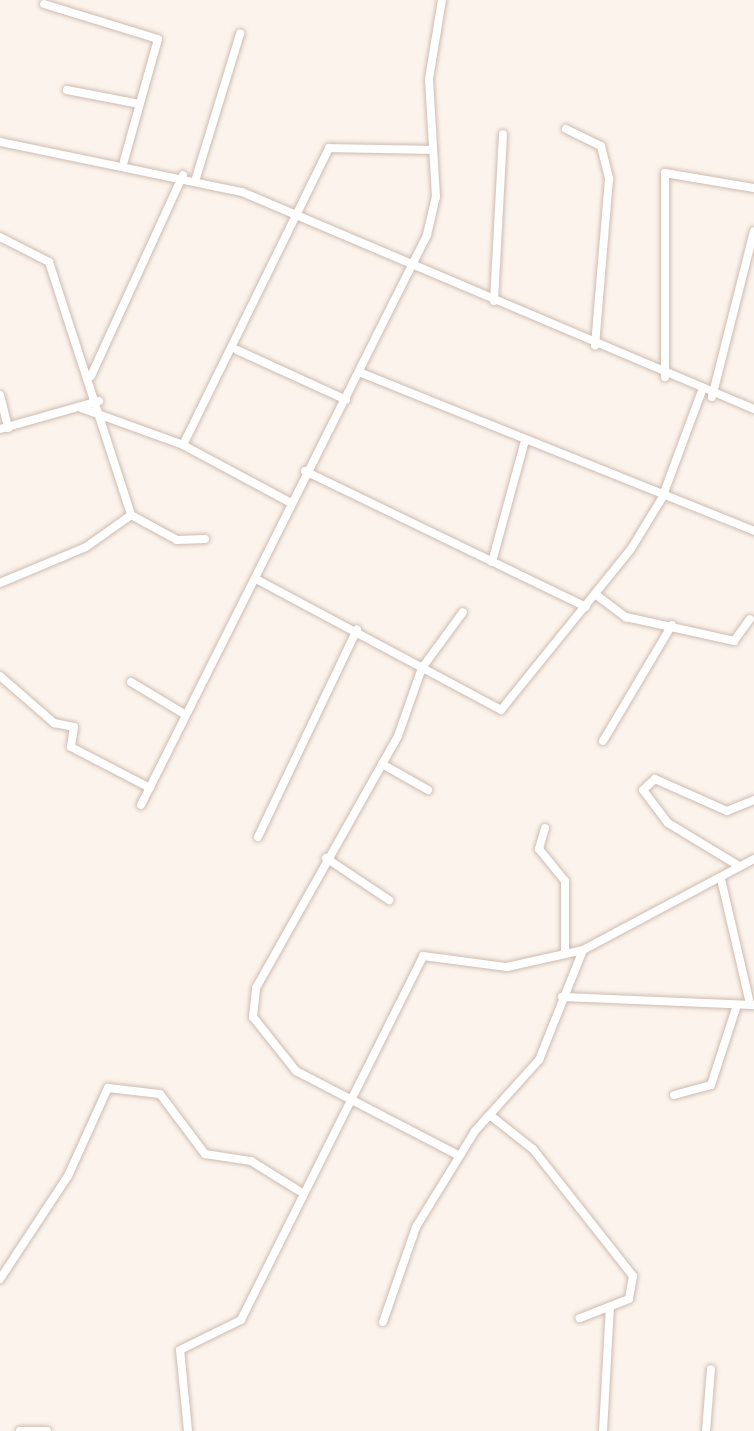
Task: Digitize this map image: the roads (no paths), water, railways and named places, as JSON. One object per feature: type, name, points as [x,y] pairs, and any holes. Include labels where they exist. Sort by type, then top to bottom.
[{"type":"street","points":[[141,805],[256,579],[305,471],[416,262],[436,197],[429,79],[442,0]]},
{"type":"street","points":[[44,4],[158,40],[124,162]]},
{"type":"street","points":[[196,178],[240,34]]},
{"type":"street","points":[[67,90],[140,104]]},
{"type":"street","points":[[566,129],[601,146],[609,179],[595,345]]},
{"type":"street","points":[[494,301],[503,134]]},
{"type":"street","points":[[0,142],[183,174],[298,213],[416,262],[701,393],[754,409]]},
{"type":"street","points":[[183,445],[237,350],[334,142],[432,150]]},
{"type":"street","points":[[665,377],[665,173],[754,188]]},
{"type":"street","points":[[91,376],[183,174]]},
{"type":"street","points":[[712,397],[750,262],[754,231]]},
{"type":"street","points":[[0,237],[49,262],[107,420],[131,514],[177,540],[205,539]]},
{"type":"street","points":[[237,350],[346,400]]},
{"type":"street","points":[[359,372],[524,444],[754,531]]},
{"type":"street","points":[[256,579],[357,629],[501,710],[586,607],[662,498],[701,393]]},
{"type":"street","points":[[0,395],[4,428],[99,401]]},
{"type":"street","points":[[80,408],[183,445],[290,503]]},
{"type":"street","points":[[492,562],[524,444]]},
{"type":"street","points":[[305,471],[586,607]]},
{"type":"street","points":[[2,577],[86,547],[131,514]]},
{"type":"street","points":[[595,594],[626,617],[734,641],[750,618]]},
{"type":"street","points":[[458,1156],[296,1070],[253,1017],[256,988],[382,764],[422,668],[463,612]]},
{"type":"street","points":[[603,741],[672,625]]},
{"type":"street","points":[[258,837],[357,629]]},
{"type":"street","points":[[0,676],[54,723],[74,727],[71,748],[150,788]]},
{"type":"street","points":[[131,682],[186,715]]},
{"type":"street","points":[[382,764],[428,790]]},
{"type":"street","points":[[740,866],[668,823],[643,790],[654,779],[727,811],[754,800]]},
{"type":"street","points":[[545,828],[541,855],[565,881],[565,952]]},
{"type":"street","points":[[326,858],[389,900]]},
{"type":"street","points":[[188,1431],[180,1350],[241,1320],[299,1191],[423,956],[507,966],[583,950],[754,860]]},
{"type":"street","points":[[562,997],[736,1008],[752,1004],[721,879]]},
{"type":"street","points":[[384,1322],[416,1227],[458,1156],[538,1060],[583,950]]},
{"type":"street","points":[[739,950],[754,950]]},
{"type":"street","points":[[674,1095],[711,1086],[736,1008]]},
{"type":"street","points":[[0,1279],[68,1176],[108,1088],[160,1094],[205,1154],[251,1161],[299,1191]]},
{"type":"street","points":[[491,1116],[533,1148],[633,1276],[637,1290],[610,1308],[580,1318]]},
{"type":"street","points":[[603,1431],[610,1308]]},
{"type":"street","points":[[706,1431],[711,1369]]},
{"type":"street","points":[[20,1431],[47,1431]]}]
